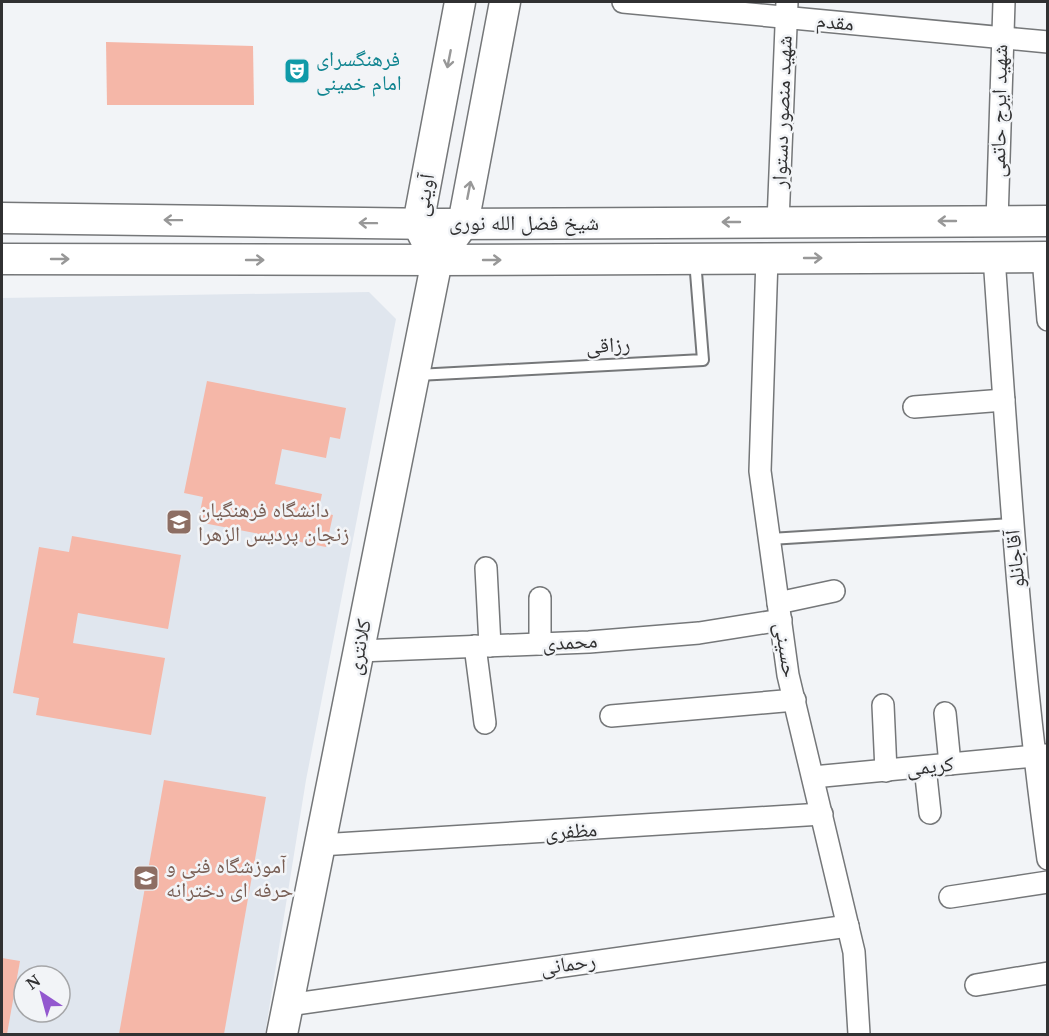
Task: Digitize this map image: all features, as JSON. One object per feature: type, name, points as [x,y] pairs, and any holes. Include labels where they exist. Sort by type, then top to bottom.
[{"type":"main road","name":"آوینی","points":[[460,2],[418,224],[436,260],[463,224],[505,2]]},
{"type":"main road","name":"شیخ فضل الله نوری","points":[[2,218],[418,224],[1047,221]]},
{"type":"main road","name":"شیخ فضل الله نوری","points":[[2,259],[436,260],[1045,257]]},
{"type":"main road","name":"کلانتری","points":[[282,1035],[436,260]]},
{"type":"street","name":"مقدم","points":[[623,2],[786,9],[1047,42]]},
{"type":"street","name":"شهید ایرج حاتمی","points":[[997,221],[1000,37],[1004,2]]},
{"type":"street","name":"شهید منصور دستوار","points":[[778,222],[786,9]]},
{"type":"street","name":"آقاجانلو","points":[[994,257],[1012,524],[1040,756],[1047,859]]},
{"type":"street","points":[[1045,257],[1047,320]]},
{"type":"street","name":"حسینی","points":[[767,258],[760,471],[795,700],[854,952],[859,1035]]},
{"type":"street","points":[[914,406],[1004,400]]},
{"type":"street","points":[[485,723],[483,646],[486,568]]},
{"type":"street","name":"محمدی","points":[[359,651],[540,644],[699,633],[780,611],[834,591]]},
{"type":"street","points":[[540,598],[540,644]]},
{"type":"street","points":[[611,716],[795,700]]},
{"type":"street","points":[[883,705],[885,771]]},
{"type":"street","points":[[945,713],[950,764]]},
{"type":"street","name":"کریمی","points":[[813,777],[1040,756]]},
{"type":"street","points":[[925,767],[930,813]]},
{"type":"street","name":"مظفری","points":[[320,845],[822,814]]},
{"type":"street","points":[[950,897],[1047,882]]},
{"type":"street","name":"رحمانی","points":[[288,1005],[849,927]]},
{"type":"street","points":[[976,985],[1047,973]]},
{"type":"lane","name":"رزاقی","points":[[413,375],[703,360],[694,259]]},
{"type":"lane","points":[[770,539],[1012,524]]},
{"type":"shaded area","name":"دانشگاه فرهنگیان زنجان پردیس الزهرا","points":[[369,292],[396,319],[306,780],[265,1034],[2,1034],[2,298]]},
{"type":"building","points":[[106,42],[253,46],[254,105],[107,105]]},
{"type":"building","points":[[207,381],[346,408],[340,439],[330,437],[326,458],[282,449],[275,484],[322,494],[318,512],[333,515],[326,547],[198,522],[203,497],[184,493]]},
{"type":"building","points":[[72,536],[181,555],[168,629],[78,613],[73,643],[165,658],[151,735],[36,715],[39,698],[13,693],[39,547],[69,552]]},
{"type":"building","points":[[164,780],[266,797],[224,1034],[119,1034]]},
{"type":"building","points":[[2,958],[20,961],[19,964],[12,964],[12,1006],[7,1034],[2,1034]]},
{"type":"place","name":"فرهنگسرای امام خمینی","points":[[297,71]]},
{"type":"place","name":"دانشگاه فرهنگیان زنجان پردیس الزهرا","points":[[179,522]]},
{"type":"place","name":"آموزشگاه فنی و حرفه ای دخترانه","points":[[146,878]]}]
